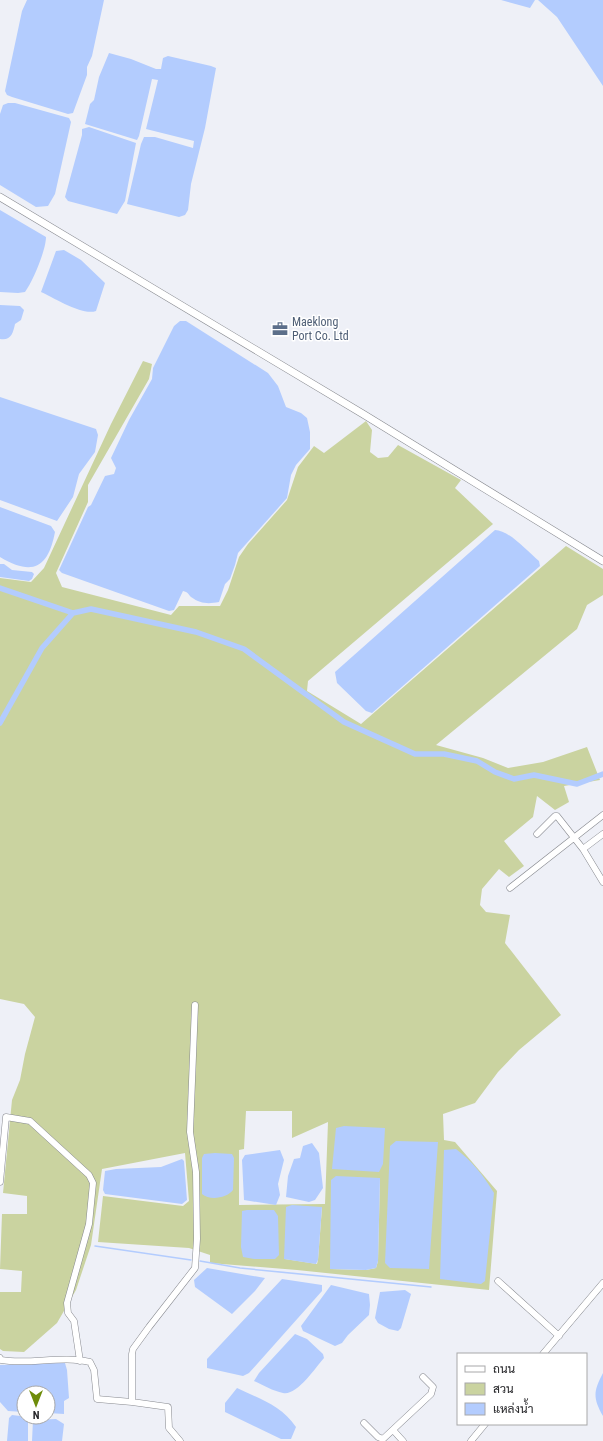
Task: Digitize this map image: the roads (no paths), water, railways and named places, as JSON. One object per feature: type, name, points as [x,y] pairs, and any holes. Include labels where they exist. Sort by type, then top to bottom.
[{"type":"street","points":[[0,197],[363,414],[603,561]]},
{"type":"street","points":[[510,888],[603,815]]},
{"type":"street","points":[[537,834],[555,816],[557,816],[583,849],[603,882]]},
{"type":"street","points":[[583,849],[603,834]]},
{"type":"street","points":[[132,1402],[133,1349],[195,1268],[197,1239],[196,1172],[190,1132],[195,1005]]},
{"type":"street","points":[[0,1182],[6,1116],[30,1121],[89,1175],[93,1183],[89,1224],[68,1304],[68,1313],[74,1321],[80,1361]]},
{"type":"street","points":[[498,1282],[559,1336]]},
{"type":"street","points":[[545,1353],[603,1283]]},
{"type":"street","points":[[0,1358],[1,1360],[15,1362],[80,1361],[93,1364],[97,1399],[168,1407],[169,1428],[180,1441]]},
{"type":"street","points":[[364,1423],[381,1439],[393,1430],[433,1391],[431,1385],[424,1377]]},
{"type":"street","points":[[471,1441],[484,1425]]},
{"type":"street","points":[[393,1430],[403,1441]]},
{"type":"water","points":[[27,0],[104,0],[92,56],[87,67],[87,75],[73,113],[68,114],[12,97],[7,95],[5,91],[22,11]]},
{"type":"water","points":[[501,0],[535,0],[530,8]]},
{"type":"water","points":[[538,0],[603,0],[603,86],[557,17]]},
{"type":"water","points":[[109,53],[131,59],[156,69],[161,69],[163,58],[168,56],[216,68],[205,128],[191,184],[188,210],[185,215],[179,217],[127,204],[144,137],[155,137],[193,148],[194,141],[146,129],[158,80],[152,79],[137,140],[85,124],[90,104],[94,100],[99,77]]},
{"type":"water","points":[[15,103],[69,118],[71,122],[55,194],[48,206],[36,207],[0,185],[0,114],[3,105]]},
{"type":"water","points":[[89,127],[136,143],[125,201],[117,214],[68,201],[65,197],[82,135],[82,129]]},
{"type":"water","points":[[0,210],[46,237],[44,250],[32,281],[25,292],[0,292]]},
{"type":"water","points":[[64,250],[81,260],[105,283],[96,311],[90,312],[76,309],[41,292],[56,251]]},
{"type":"water","points":[[0,305],[20,306],[24,310],[21,320],[15,324],[11,336],[7,339],[0,339]]},
{"type":"water","points":[[180,321],[186,321],[268,373],[278,386],[286,407],[301,413],[307,418],[310,432],[310,449],[296,465],[291,475],[287,498],[238,553],[230,579],[225,584],[219,602],[201,602],[183,591],[174,610],[169,611],[62,573],[59,570],[88,507],[91,505],[105,476],[114,474],[116,468],[111,458],[129,420],[152,379],[153,368],[174,326]]},
{"type":"water","points":[[0,397],[96,429],[98,435],[95,452],[79,474],[73,497],[57,521],[0,500]]},
{"type":"water","points":[[0,507],[51,526],[55,532],[48,554],[37,566],[21,566],[0,557]]},
{"type":"water","points":[[495,530],[512,537],[539,561],[540,566],[372,713],[366,711],[337,683],[335,672]]},
{"type":"water","points":[[0,564],[4,564],[12,570],[32,572],[34,574],[32,579],[29,581],[0,577]]},
{"type":"water","points":[[344,1126],[385,1128],[383,1164],[379,1172],[332,1169],[336,1128]]},
{"type":"water","points":[[396,1141],[438,1142],[429,1269],[390,1268],[385,1263],[390,1146]]},
{"type":"water","points":[[312,1143],[319,1153],[323,1188],[315,1200],[309,1202],[286,1197],[288,1176],[294,1159],[300,1158],[303,1146]]},
{"type":"water","points":[[456,1149],[477,1169],[494,1193],[485,1281],[481,1284],[440,1279],[444,1150]]},
{"type":"water","points":[[280,1150],[284,1160],[278,1184],[280,1195],[276,1205],[244,1200],[242,1160],[245,1155]]},
{"type":"water","points":[[204,1154],[232,1154],[234,1158],[233,1190],[227,1195],[218,1198],[205,1196],[202,1194],[202,1158]]},
{"type":"water","points":[[182,1159],[184,1161],[187,1200],[182,1204],[105,1194],[103,1190],[105,1171],[116,1169],[161,1167]]},
{"type":"water","points":[[336,1176],[380,1178],[378,1261],[376,1268],[366,1270],[330,1269],[331,1180]]},
{"type":"water","points":[[292,1205],[322,1207],[318,1260],[316,1264],[284,1259],[286,1207]]},
{"type":"water","points":[[274,1210],[278,1216],[279,1255],[275,1259],[254,1259],[243,1257],[241,1247],[242,1211]]},
{"type":"water","points":[[207,1268],[265,1278],[255,1291],[232,1314],[195,1287],[194,1280]]},
{"type":"water","points":[[282,1279],[322,1285],[322,1291],[249,1373],[243,1376],[207,1368],[207,1359]]},
{"type":"water","points":[[331,1285],[369,1294],[370,1305],[369,1315],[348,1335],[342,1343],[335,1346],[303,1331],[301,1326]]},
{"type":"water","points":[[405,1290],[411,1294],[401,1328],[398,1331],[389,1329],[378,1323],[375,1318],[380,1292]]},
{"type":"water","points":[[295,1334],[307,1339],[323,1354],[324,1358],[311,1374],[300,1386],[288,1393],[276,1391],[254,1381],[259,1373]]},
{"type":"water","points":[[65,1363],[69,1398],[64,1401],[64,1414],[56,1414],[56,1385],[16,1385],[16,1412],[8,1411],[0,1402],[0,1365]]},
{"type":"water","points":[[603,1373],[603,1416],[597,1404],[596,1390]]},
{"type":"water","points":[[237,1388],[270,1403],[284,1413],[296,1427],[291,1439],[281,1439],[225,1412],[225,1403]]},
{"type":"water","points":[[12,1415],[16,1416],[16,1425],[28,1425],[28,1441],[7,1441],[9,1418]]},
{"type":"water","points":[[56,1419],[64,1424],[62,1441],[32,1441],[33,1425],[56,1425]]},
{"type":"waterway","points":[[0,588],[73,613]]},
{"type":"waterway","points":[[0,723],[42,648],[73,613],[91,609],[196,632],[244,649],[344,722],[415,754],[444,754],[477,761],[495,772],[514,779],[534,775],[577,784],[603,774]]},
{"type":"waterway","points":[[95,1246],[191,1260]]},
{"type":"waterway","points":[[200,1261],[240,1268],[431,1287]]},
{"type":"place","name":"Maeklong Port Co. Ltd","points":[[280,329]]}]
